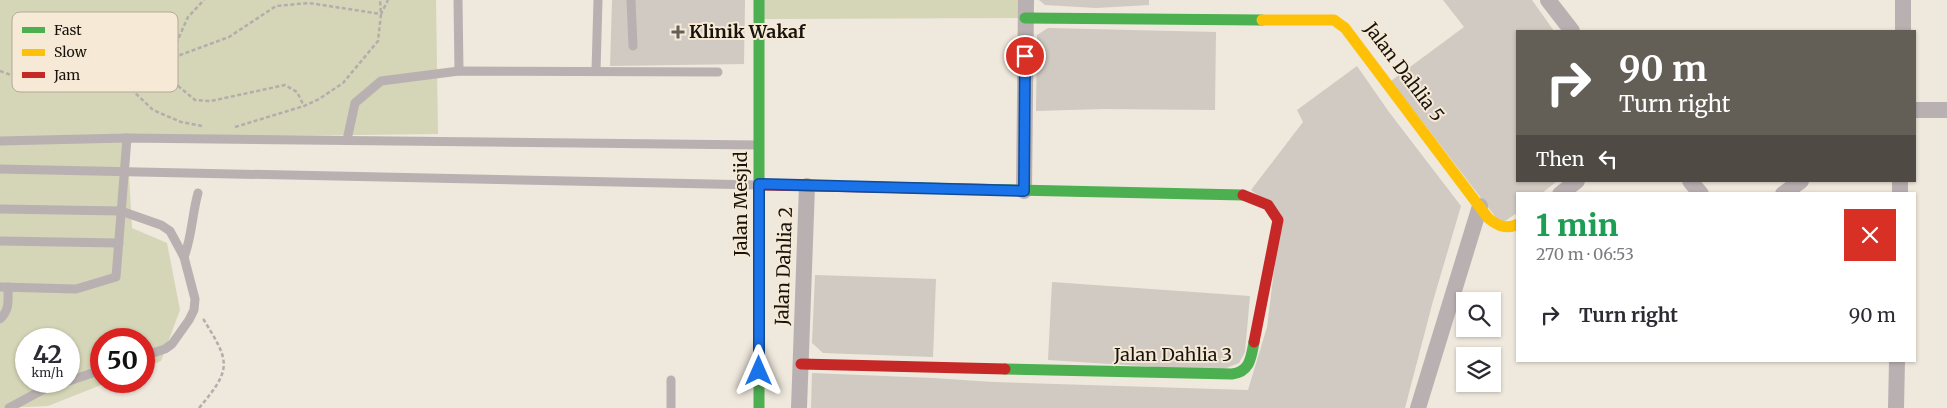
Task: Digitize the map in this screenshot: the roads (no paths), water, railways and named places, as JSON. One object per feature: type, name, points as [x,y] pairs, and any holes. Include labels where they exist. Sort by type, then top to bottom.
[{"type":"street","name":"Jalan Mesjid","points":[[759,0],[759,408]]},
{"type":"street","points":[[1024,191],[1026,0]]},
{"type":"street","points":[[1548,0],[1571,30]]},
{"type":"street","points":[[1902,30],[1903,0]]},
{"type":"street","name":"Jalan Dahlia 5","points":[[1025,18],[1334,20],[1345,28],[1488,218],[1501,227],[1508,228],[1516,225]]},
{"type":"street","points":[[1916,110],[1947,110]]},
{"type":"street","points":[[1563,192],[1577,182]]},
{"type":"street","points":[[1691,182],[1699,192]]},
{"type":"street","points":[[1786,192],[1800,182]]},
{"type":"street","name":"Jalan Dahlia 3","points":[[759,184],[1246,195],[1268,205],[1277,217],[1278,226],[1248,367],[1240,374],[801,364]]},
{"type":"street","name":"Jalan Dahlia 2","points":[[799,408],[807,186]]},
{"type":"street","points":[[1418,408],[1480,206]]},
{"type":"street","points":[[1896,408],[1897,362]]},
{"type":"lane","points":[[458,0],[459,71]]},
{"type":"lane","points":[[596,71],[598,0]]},
{"type":"lane","points":[[631,0],[633,46]]},
{"type":"lane","points":[[347,140],[355,104],[379,81],[459,71],[718,72]]},
{"type":"lane","points":[[0,141],[127,138],[759,145]]},
{"type":"lane","points":[[0,319],[6,314],[8,304],[4,287],[76,289],[116,277],[127,138]]},
{"type":"lane","points":[[0,169],[759,184]]},
{"type":"lane","points":[[184,258],[188,248],[198,193]]},
{"type":"lane","points":[[0,209],[121,211],[166,228],[173,235],[184,258],[194,294],[194,305],[189,320],[172,344],[155,353]]},
{"type":"lane","points":[[0,242],[119,243]]},
{"type":"lane","points":[[671,380],[672,408]]},
{"type":"lane","points":[[9,408],[37,393]]},
{"type":"place","name":"Klinik Wakaf","points":[[678,32]]}]
